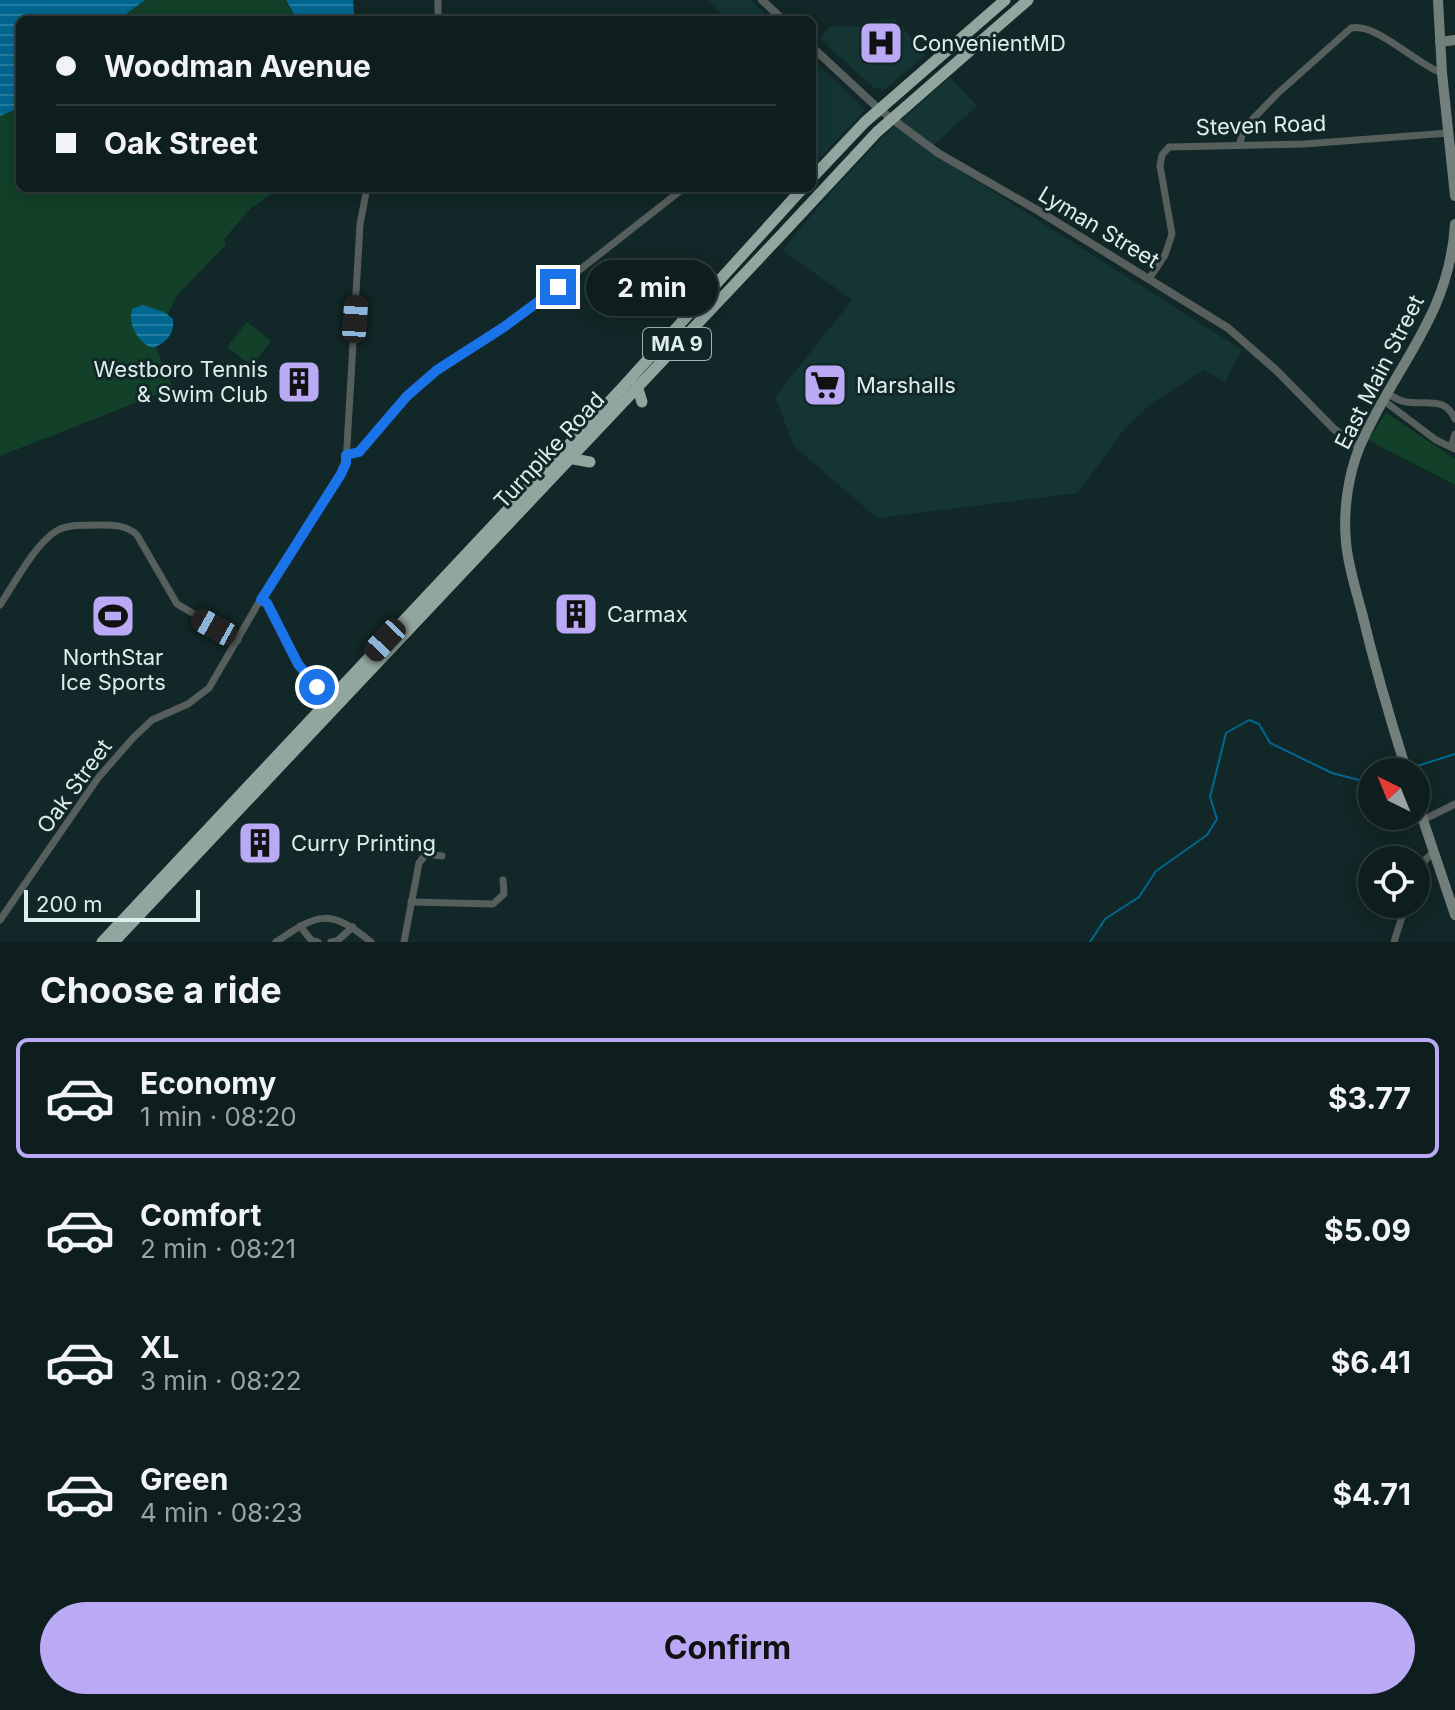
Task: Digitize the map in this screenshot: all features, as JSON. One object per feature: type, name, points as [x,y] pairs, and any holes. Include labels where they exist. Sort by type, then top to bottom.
[{"type":"highway","points":[[816,174],[880,110],[1005,0]]},
{"type":"highway","name":"Turnpike Road","points":[[114,942],[852,157],[1028,0]]},
{"type":"highway","name":"Turnpike Road","points":[[102,942],[621,389],[799,192]]},
{"type":"highway","points":[[637,386],[642,402]]},
{"type":"highway","points":[[568,458],[590,462]]},
{"type":"main road","points":[[1438,0],[1455,196]]},
{"type":"main road","points":[[1440,42],[1455,40]]},
{"type":"main road","name":"East Main Street","points":[[1402,758],[1383,698],[1346,544],[1345,517],[1350,479],[1359,448],[1385,397],[1423,336],[1435,309],[1447,275],[1455,224]]},
{"type":"main road","points":[[1426,830],[1450,882],[1455,915]]},
{"type":"street","points":[[762,0],[779,16]]},
{"type":"street","points":[[1239,145],[1245,127],[1266,105],[1343,33],[1354,27],[1372,31],[1442,73]]},
{"type":"street","name":"Lyman Street","points":[[816,51],[891,119],[959,166],[1228,328],[1277,371],[1334,429],[1359,448]]},
{"type":"street","name":"Steven Road","points":[[1149,279],[1165,255],[1172,234],[1160,166],[1165,150],[1174,145],[1304,144],[1449,133]]},
{"type":"street","points":[[346,455],[360,224],[366,192]]},
{"type":"street","name":"Oak Street","points":[[0,920],[98,778],[144,727],[188,704],[209,688],[341,474],[346,455],[359,452],[407,396],[437,370],[526,312],[679,192]]},
{"type":"street","points":[[1385,397],[1405,402],[1439,403],[1449,409],[1455,419]]},
{"type":"street","points":[[1385,397],[1436,440],[1453,448],[1455,434]]},
{"type":"street","points":[[1405,402],[1414,422]]},
{"type":"street","points":[[0,605],[32,557],[54,532],[66,526],[110,525],[132,530],[137,535],[169,595],[181,609],[238,640]]},
{"type":"street","points":[[261,600],[267,603],[298,664],[330,700]]},
{"type":"street","points":[[1430,816],[1455,804]]},
{"type":"street","points":[[1430,856],[1434,852]]},
{"type":"street","points":[[404,942],[421,858],[430,853],[442,856]]},
{"type":"street","points":[[411,902],[493,904],[504,894],[503,880]]},
{"type":"street","points":[[276,942],[300,926],[326,918],[353,927],[371,942]]},
{"type":"street","points":[[1394,942],[1402,918]]},
{"type":"street","points":[[300,926],[311,940],[318,942]]},
{"type":"street","points":[[331,942],[337,941],[353,927]]},
{"type":"shaded area","points":[[709,0],[751,0],[768,16],[725,16]]},
{"type":"shaded area","points":[[895,18],[925,55],[884,90],[874,88],[819,38],[830,26],[865,27],[868,22]]},
{"type":"shaded area","points":[[816,63],[865,110],[816,162]]},
{"type":"shaded area","points":[[950,77],[977,106],[928,150],[1242,350],[1225,382],[1204,370],[1152,403],[1126,427],[1078,493],[877,518],[794,446],[775,397],[852,300],[782,250],[835,187],[889,131]]},
{"type":"green space","points":[[145,0],[285,0],[295,16],[123,16]]},
{"type":"green space","points":[[16,110],[16,192],[275,192],[251,208],[224,239],[226,244],[223,248],[177,295],[154,343],[173,388],[0,456],[0,116]]},
{"type":"green space","points":[[247,322],[271,341],[252,366],[227,347]]},
{"type":"green space","points":[[1386,413],[1455,459],[1455,485],[1368,440]]},
{"type":"water","points":[[0,0],[145,0],[123,16],[16,16],[16,110],[0,116]]},
{"type":"water","points":[[286,0],[353,0],[356,16],[295,16]]},
{"type":"water","points":[[143,305],[164,312],[173,319],[168,338],[152,348],[138,337],[131,321],[132,309]]},
{"type":"waterway","points":[[1090,942],[1105,919],[1139,897],[1156,871],[1207,835],[1217,819],[1210,797],[1226,733],[1249,720],[1259,724],[1270,743],[1332,773],[1358,780]]},
{"type":"waterway","points":[[1430,762],[1455,754]]},
{"type":"place","name":"ConvenientMD","points":[[881,43]]},
{"type":"place","name":"Westboro Tennis & Swim Club","points":[[299,382]]},
{"type":"place","name":"Marshalls","points":[[825,385]]},
{"type":"place","name":"Carmax","points":[[576,614]]},
{"type":"place","name":"NorthStar Ice Sports","points":[[113,616]]},
{"type":"place","name":"Curry Printing","points":[[260,843]]},
{"type":"route","points":[[317,687],[298,664],[267,603],[261,600],[341,474],[346,455],[365,447],[407,396],[437,370],[526,312],[558,287]]}]
